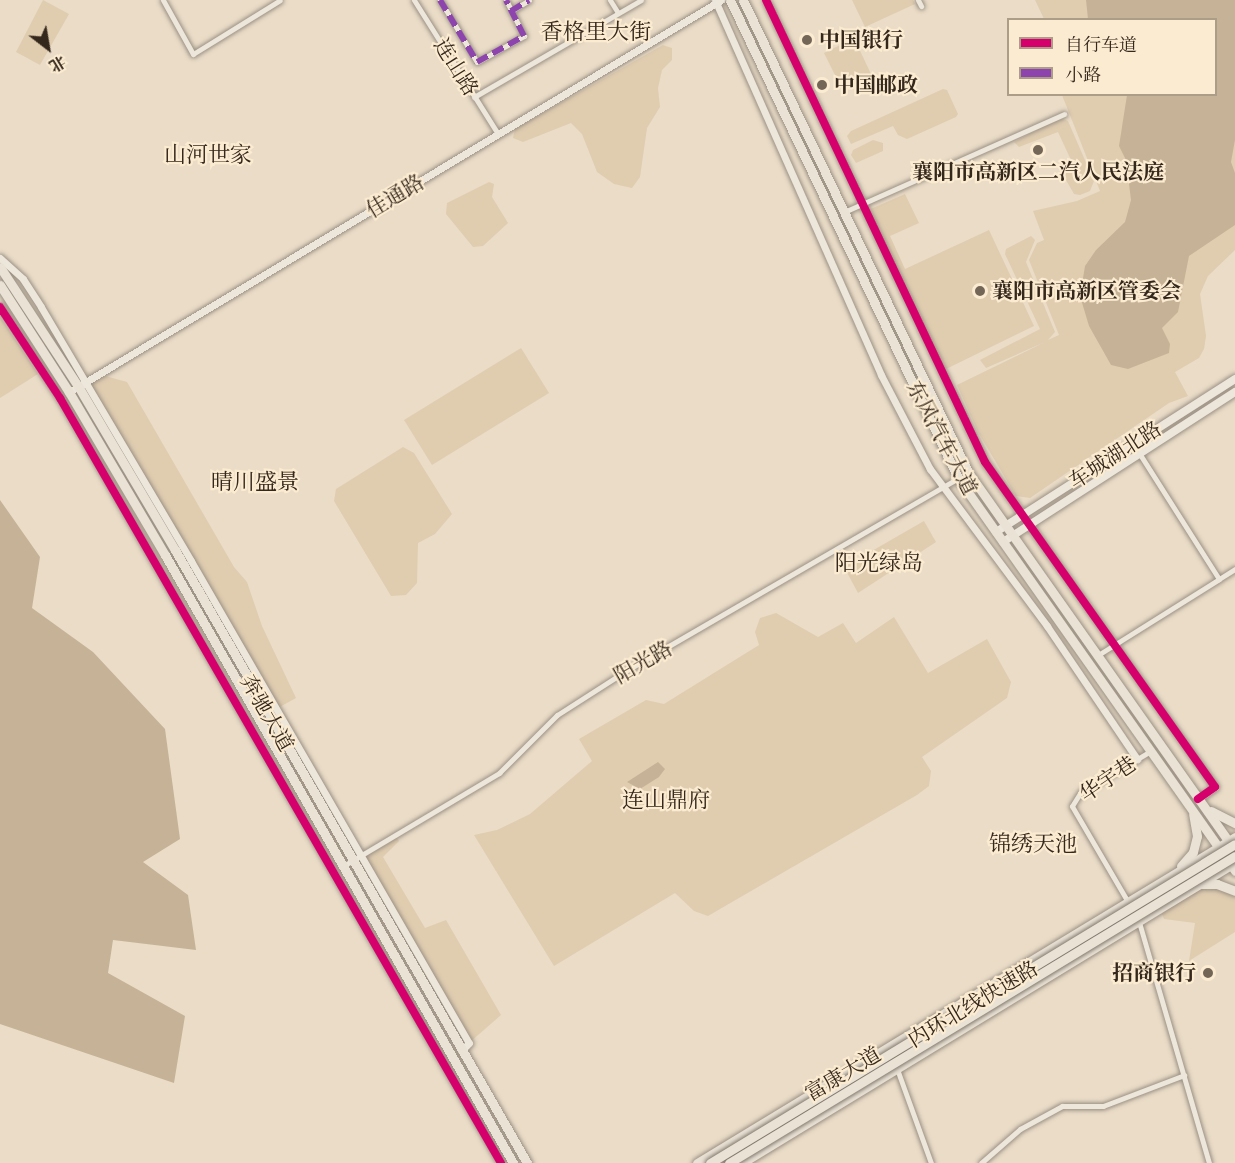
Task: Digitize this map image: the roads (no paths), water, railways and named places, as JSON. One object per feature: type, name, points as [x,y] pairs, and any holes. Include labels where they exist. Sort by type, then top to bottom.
[{"type":"main road","name":"东风汽车大道","points":[[730,0],[958,478],[1149,752],[1234,864]]},
{"type":"main road","name":"东风汽车大道","points":[[743,0],[968,472],[1201,802],[1233,841],[1235,850]]},
{"type":"main road","name":"奔驰大道","points":[[0,267],[78,386],[526,1163]]},
{"type":"main road","name":"奔驰大道","points":[[0,285],[78,386]]},
{"type":"main road","name":"车城湖北路","points":[[996,532],[1235,379]]},
{"type":"main road","name":"车城湖北路","points":[[1003,542],[1235,392]]},
{"type":"main road","points":[[1201,802],[1235,823]]},
{"type":"main road","points":[[1177,872],[1193,852],[1197,836],[1192,808]]},
{"type":"main road","name":"富康大道","points":[[697,1163],[1177,872],[1233,841]]},
{"type":"main road","name":"内环北线快速路","points":[[710,1163],[1233,841]]},
{"type":"main road","name":"奔驰大道","points":[[352,861],[390,948],[513,1163]]},
{"type":"main road","name":"富康大道","points":[[742,1163],[1234,864]]},
{"type":"main road","name":"内环北线快速路","points":[[729,1163],[1234,864]]},
{"type":"main road","points":[[1200,884],[1217,884],[1235,891]]},
{"type":"street","points":[[163,0],[193,54],[280,0]]},
{"type":"street","name":"连山路","points":[[414,0],[498,134]]},
{"type":"street","points":[[440,0],[477,62],[524,36],[506,0]]},
{"type":"street","points":[[511,11],[529,0]]},
{"type":"street","points":[[610,0],[618,13]]},
{"type":"street","points":[[474,96],[641,0]]},
{"type":"street","points":[[765,0],[985,462],[1215,788],[1201,802]]},
{"type":"street","points":[[717,1],[881,375],[930,469],[1047,626],[1137,759]]},
{"type":"street","name":"佳通路","points":[[78,386],[717,1]]},
{"type":"street","points":[[844,212],[1064,114]]},
{"type":"street","points":[[0,258],[23,279],[78,386],[352,861]]},
{"type":"street","points":[[0,307],[60,398],[501,1163]]},
{"type":"street","points":[[1139,453],[1219,579]]},
{"type":"street","name":"阳光路","points":[[352,861],[499,773],[557,715],[629,669],[958,478]]},
{"type":"street","points":[[1098,655],[1235,569]]},
{"type":"street","name":"华宇巷","points":[[1128,902],[1072,806],[1080,793],[1149,752]]},
{"type":"street","points":[[1139,922],[1209,1163]]},
{"type":"street","points":[[380,954],[390,948]]},
{"type":"street","points":[[885,1049],[897,1069],[931,1163]]},
{"type":"street","points":[[981,1163],[1020,1129],[1062,1106],[1103,1106],[1184,1075]]},
{"type":"place","name":"中国银行","points":[[807,40]]},
{"type":"place","name":"中国邮政","points":[[822,85]]},
{"type":"place","name":"襄阳市高新区二汽人民法庭","points":[[1038,150]]},
{"type":"place","name":"襄阳市高新区管委会","points":[[980,291]]},
{"type":"place","name":"招商银行","points":[[1208,973]]},
{"type":"district","name":"香格里大街","points":[[596,32]]},
{"type":"district","name":"山河世家","points":[[208,155]]},
{"type":"district","name":"晴川盛景","points":[[255,482]]},
{"type":"district","name":"阳光绿岛","points":[[879,563]]},
{"type":"district","name":"连山鼎府","points":[[666,800]]},
{"type":"district","name":"锦绣天池","points":[[1033,844]]}]
